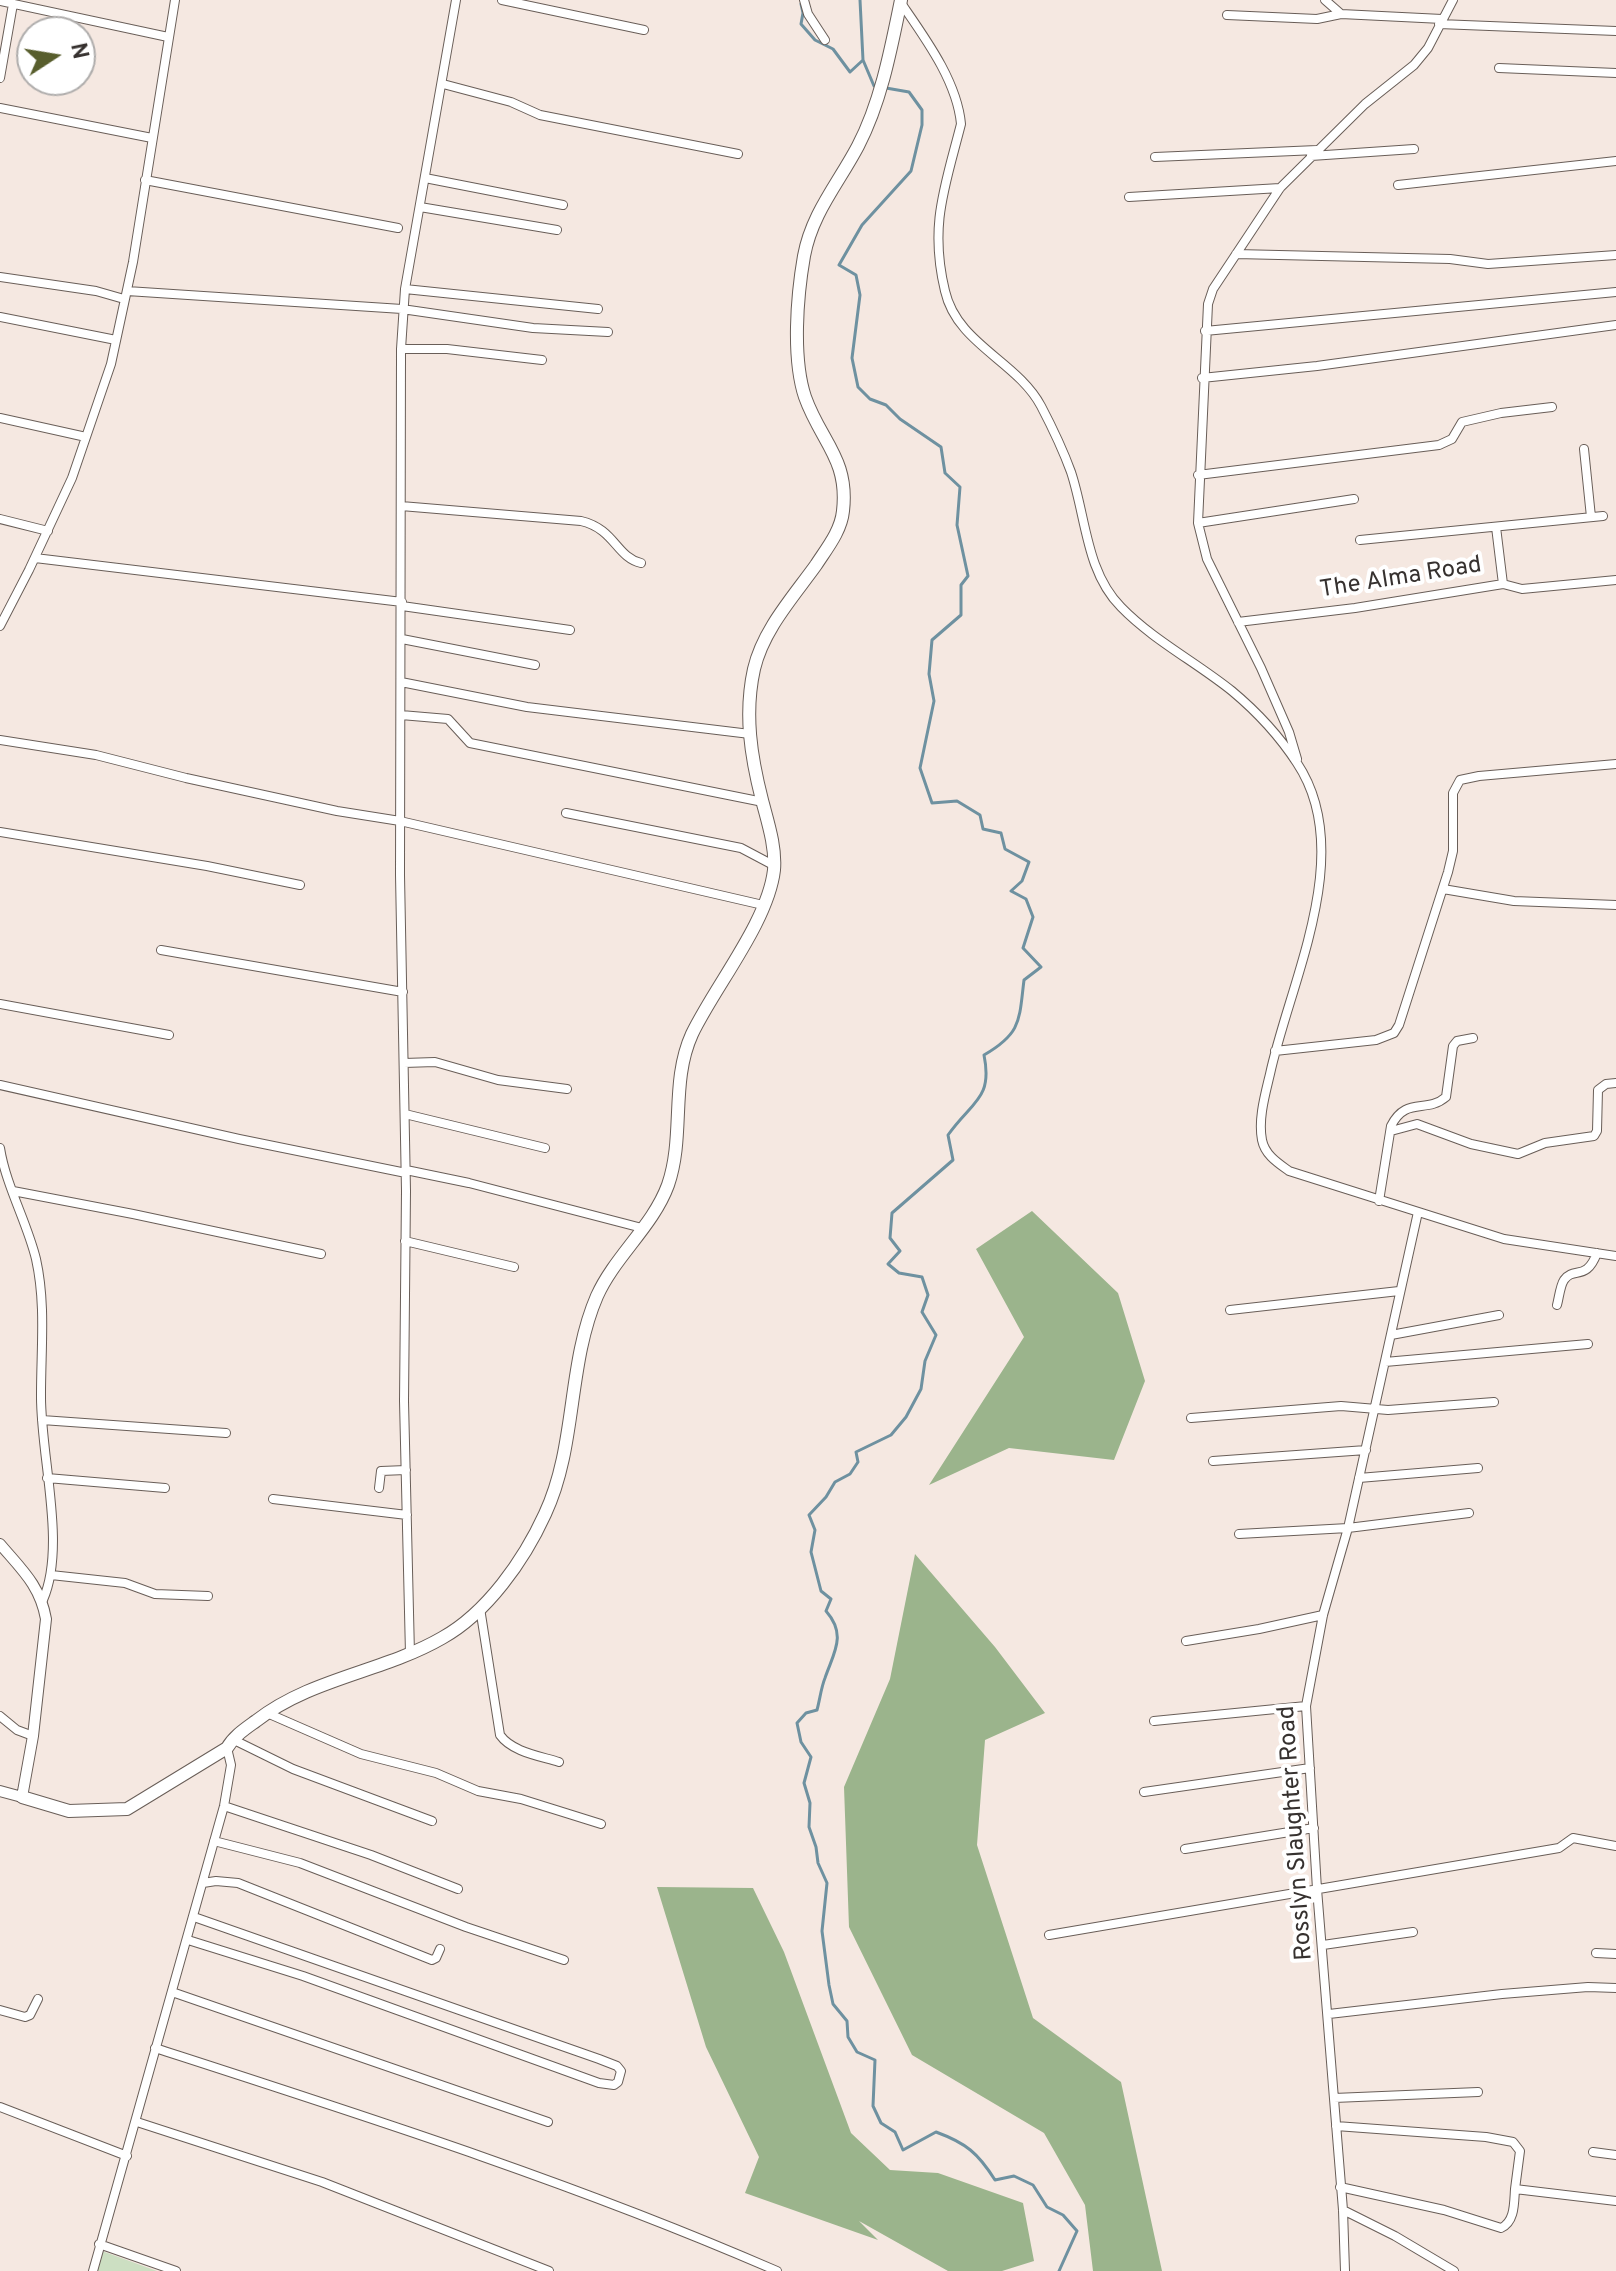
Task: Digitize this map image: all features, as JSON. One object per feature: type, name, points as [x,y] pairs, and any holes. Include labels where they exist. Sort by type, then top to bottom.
[{"type":"main road","points":[[22,1797],[69,1811],[127,1809],[229,1744],[266,1713],[300,1693],[410,1654],[444,1637],[480,1607],[528,1547],[547,1511],[560,1470],[582,1339],[598,1294],[668,1185],[675,1153],[681,1067],[690,1039],[763,905],[775,866],[771,832],[752,758],[748,710],[755,666],[767,634],[833,540],[843,516],[844,485],[838,460],[818,427],[797,364],[804,258],[813,221],[857,147],[878,94],[901,2]]},
{"type":"street","points":[[0,626],[72,478],[111,364],[126,295],[175,0]]},
{"type":"street","points":[[410,1654],[404,1401],[406,1171],[400,821],[402,309],[456,0]]},
{"type":"street","points":[[502,0],[644,30]]},
{"type":"street","points":[[804,0],[808,14],[825,40]]},
{"type":"street","points":[[1325,0],[1341,14]]},
{"type":"street","points":[[1453,0],[1428,48],[1414,65],[1365,104],[1280,188],[1213,289],[1208,304],[1202,378],[1198,523],[1207,559],[1289,732],[1319,819],[1321,856],[1316,908],[1275,1051],[1261,1121],[1263,1143],[1275,1162],[1289,1171],[1379,1201],[1504,1239],[1616,1256]]},
{"type":"street","points":[[0,1],[168,37]]},
{"type":"street","points":[[901,2],[937,61],[960,112],[961,124],[939,210],[937,231],[945,294],[957,321],[1024,383],[1039,402],[1070,471],[1094,562],[1105,588],[1121,607],[1149,630],[1232,691],[1260,717],[1298,764]]},
{"type":"street","points":[[0,78],[13,4]]},
{"type":"street","points":[[1227,15],[1317,19],[1341,14],[1616,31]]},
{"type":"street","points":[[1499,68],[1616,73]]},
{"type":"street","points":[[443,84],[511,102],[540,115],[738,154]]},
{"type":"street","points":[[0,108],[152,138]]},
{"type":"street","points":[[1155,157],[1414,149]]},
{"type":"street","points":[[1398,185],[1616,161]]},
{"type":"street","points":[[425,178],[563,205]]},
{"type":"street","points":[[145,180],[398,228]]},
{"type":"street","points":[[1129,197],[1280,188]]},
{"type":"street","points":[[420,207],[557,230]]},
{"type":"street","points":[[1236,254],[1450,259],[1488,264],[1616,255]]},
{"type":"street","points":[[0,277],[126,295],[402,309],[533,328],[608,332]]},
{"type":"street","points":[[405,289],[598,309]]},
{"type":"street","points":[[1205,331],[1616,292]]},
{"type":"street","points":[[0,317],[116,340]]},
{"type":"street","points":[[1202,378],[1317,366],[1616,325]]},
{"type":"street","points":[[401,349],[447,349],[542,360]]},
{"type":"street","points":[[1198,475],[1439,445],[1452,439],[1462,422],[1501,413],[1552,407]]},
{"type":"street","points":[[0,418],[86,437]]},
{"type":"street","points":[[1584,449],[1591,517]]},
{"type":"street","points":[[1198,523],[1354,499]]},
{"type":"street","points":[[401,506],[581,521],[597,525],[631,560],[641,563]]},
{"type":"street","points":[[1360,540],[1603,516]]},
{"type":"street","points":[[0,519],[48,531]]},
{"type":"street","points":[[1496,527],[1503,584]]},
{"type":"street","points":[[35,558],[402,604],[570,630]]},
{"type":"street","name":"The Alma Road","points":[[1238,622],[1355,608],[1503,584],[1522,589],[1616,580]]},
{"type":"street","points":[[402,639],[535,665]]},
{"type":"street","points":[[401,682],[527,707],[750,734]]},
{"type":"street","points":[[401,715],[448,719],[470,743],[494,749],[763,802]]},
{"type":"street","points":[[0,740],[96,755],[186,778],[337,811],[400,821],[763,905]]},
{"type":"street","points":[[1275,1051],[1376,1040],[1394,1033],[1419,967],[1453,851],[1453,793],[1460,780],[1616,764]]},
{"type":"street","points":[[566,813],[741,848],[775,866]]},
{"type":"street","points":[[0,832],[207,866],[300,885]]},
{"type":"street","points":[[1443,889],[1514,901],[1616,905]]},
{"type":"street","points":[[161,950],[403,992]]},
{"type":"street","points":[[0,1004],[169,1035]]},
{"type":"street","points":[[1379,1201],[1396,1117],[1401,1111],[1433,1104],[1446,1097],[1453,1046],[1457,1041],[1473,1038]]},
{"type":"street","points":[[404,1063],[435,1062],[498,1080],[567,1089]]},
{"type":"street","points":[[1391,1131],[1417,1124],[1471,1144],[1525,1153],[1545,1143],[1594,1136],[1597,1131],[1598,1090],[1606,1084],[1616,1083]]},
{"type":"street","points":[[0,1085],[239,1139],[469,1183],[642,1228]]},
{"type":"street","points":[[405,1114],[545,1148]]},
{"type":"street","points":[[0,1148],[36,1257],[42,1293],[42,1420],[52,1550],[51,1575],[43,1600]]},
{"type":"street","points":[[13,1191],[321,1254]]},
{"type":"street","name":"Rosslyn Slaughter Road","points":[[1345,2271],[1306,1706],[1323,1615],[1348,1528],[1418,1212]]},
{"type":"street","points":[[405,1241],[514,1267]]},
{"type":"street","points":[[1557,1305],[1563,1281],[1592,1267],[1597,1253]]},
{"type":"street","points":[[1230,1310],[1399,1291]]},
{"type":"street","points":[[1391,1335],[1499,1315]]},
{"type":"street","points":[[1385,1362],[1588,1344]]},
{"type":"street","points":[[1191,1418],[1341,1406],[1388,1410],[1494,1402]]},
{"type":"street","points":[[42,1420],[226,1433]]},
{"type":"street","points":[[1213,1461],[1366,1450]]},
{"type":"street","points":[[1359,1478],[1478,1468]]},
{"type":"street","points":[[379,1488],[381,1471],[406,1470]]},
{"type":"street","points":[[47,1478],[165,1488]]},
{"type":"street","points":[[273,1499],[407,1515]]},
{"type":"street","points":[[1239,1534],[1348,1528],[1469,1513]]},
{"type":"street","points":[[0,1544],[36,1586],[43,1600],[46,1619],[33,1736],[22,1797],[0,1791]]},
{"type":"street","points":[[51,1575],[125,1583],[155,1594],[208,1596]]},
{"type":"street","points":[[480,1607],[500,1735],[505,1743],[559,1762]]},
{"type":"street","points":[[1186,1641],[1323,1615]]},
{"type":"street","points":[[1154,1721],[1306,1706]]},
{"type":"street","points":[[266,1713],[361,1754],[436,1773],[478,1791],[521,1799],[601,1824]]},
{"type":"street","points":[[0,1716],[17,1730],[33,1736]]},
{"type":"street","points":[[93,2271],[224,1806],[231,1765],[229,1744],[432,1821]]},
{"type":"street","points":[[1144,1792],[1310,1768]]},
{"type":"street","points":[[224,1806],[371,1855],[458,1889]]},
{"type":"street","points":[[1185,1849],[1314,1828]]},
{"type":"street","points":[[1049,1935],[1559,1848],[1573,1838],[1616,1846]]},
{"type":"street","points":[[214,1841],[300,1863],[466,1927],[564,1960]]},
{"type":"street","points":[[203,1883],[238,1883],[432,1960],[440,1949]]},
{"type":"street","points":[[188,1940],[303,1976],[599,2083],[614,2085],[620,2076],[617,2066],[599,2059],[194,1917]]},
{"type":"street","points":[[1323,1945],[1413,1932]]},
{"type":"street","points":[[1596,1953],[1616,1954]]},
{"type":"street","points":[[1329,2014],[1502,1994],[1588,1987],[1616,1988]]},
{"type":"street","points":[[172,1992],[548,2122]]},
{"type":"street","points":[[0,2010],[25,2017],[30,2015],[38,1999]]},
{"type":"street","points":[[155,2048],[430,2138],[662,2223],[777,2271]]},
{"type":"street","points":[[1334,2098],[1478,2092]]},
{"type":"street","points":[[0,2107],[127,2156]]},
{"type":"street","points":[[137,2122],[322,2182],[549,2271]]},
{"type":"street","points":[[1336,2126],[1486,2137],[1513,2142],[1520,2151],[1512,2216],[1501,2228],[1444,2210],[1340,2187]]},
{"type":"street","points":[[1593,2152],[1616,2155]]},
{"type":"street","points":[[1515,2189],[1616,2201]]},
{"type":"street","points":[[1343,2210],[1454,2271]]},
{"type":"street","points":[[99,2244],[176,2271]]},
{"type":"green space","points":[[1032,1211],[1118,1293],[1145,1381],[1114,1460],[1009,1448],[929,1485],[1024,1337],[976,1249]]},
{"type":"green space","points":[[915,1554],[995,1647],[1045,1713],[985,1740],[977,1845],[1033,2018],[1121,2082],[1162,2271],[1093,2271],[1085,2205],[1044,2133],[912,2055],[849,1927],[844,1787],[890,1679]]},
{"type":"green space","points":[[657,1887],[753,1888],[784,1952],[851,2133],[890,2170],[938,2173],[1023,2203],[1034,2261],[1002,2271],[948,2271],[859,2221],[878,2240],[745,2193],[759,2157],[706,2047]]},
{"type":"green space","points":[[102,2251],[157,2271],[97,2271]]},
{"type":"waterway","points":[[860,0],[863,60]]},
{"type":"waterway","points":[[801,4],[801,24],[815,40],[833,49],[850,72],[863,60],[874,86],[878,87]]},
{"type":"waterway","points":[[886,88],[909,92],[922,110],[922,125],[911,171],[862,225],[839,265],[856,275],[860,295],[852,358],[858,387],[870,399],[886,405],[900,419],[941,447],[945,473],[960,487],[957,525],[968,576],[961,585],[961,615],[932,640],[929,674],[934,701],[920,768],[932,803],[957,801],[980,815],[983,829],[1001,833],[1005,849],[1029,862],[1022,881],[1011,891],[1026,899],[1033,917],[1023,948],[1041,967],[1024,980],[1019,1016],[1012,1032],[984,1055],[986,1081],[983,1091],[948,1135],[953,1160],[892,1213],[890,1238],[900,1251],[888,1264],[899,1273],[922,1277],[928,1295],[922,1312],[936,1335],[925,1361],[921,1389],[906,1417],[891,1435],[856,1452],[858,1462],[850,1474],[835,1482],[809,1515],[815,1530],[811,1552],[821,1591],[831,1599],[826,1611],[836,1628],[837,1644],[817,1710],[806,1713],[797,1723],[801,1742],[811,1757],[804,1783],[810,1803],[809,1827],[818,1863],[827,1883],[822,1931],[829,1985],[833,2004],[847,2021],[848,2037],[857,2052],[875,2060],[873,2106],[881,2123],[895,2132],[903,2150],[936,2132],[970,2150],[995,2180],[1014,2176],[1033,2185],[1047,2207],[1063,2215],[1077,2231],[1059,2271]]}]
